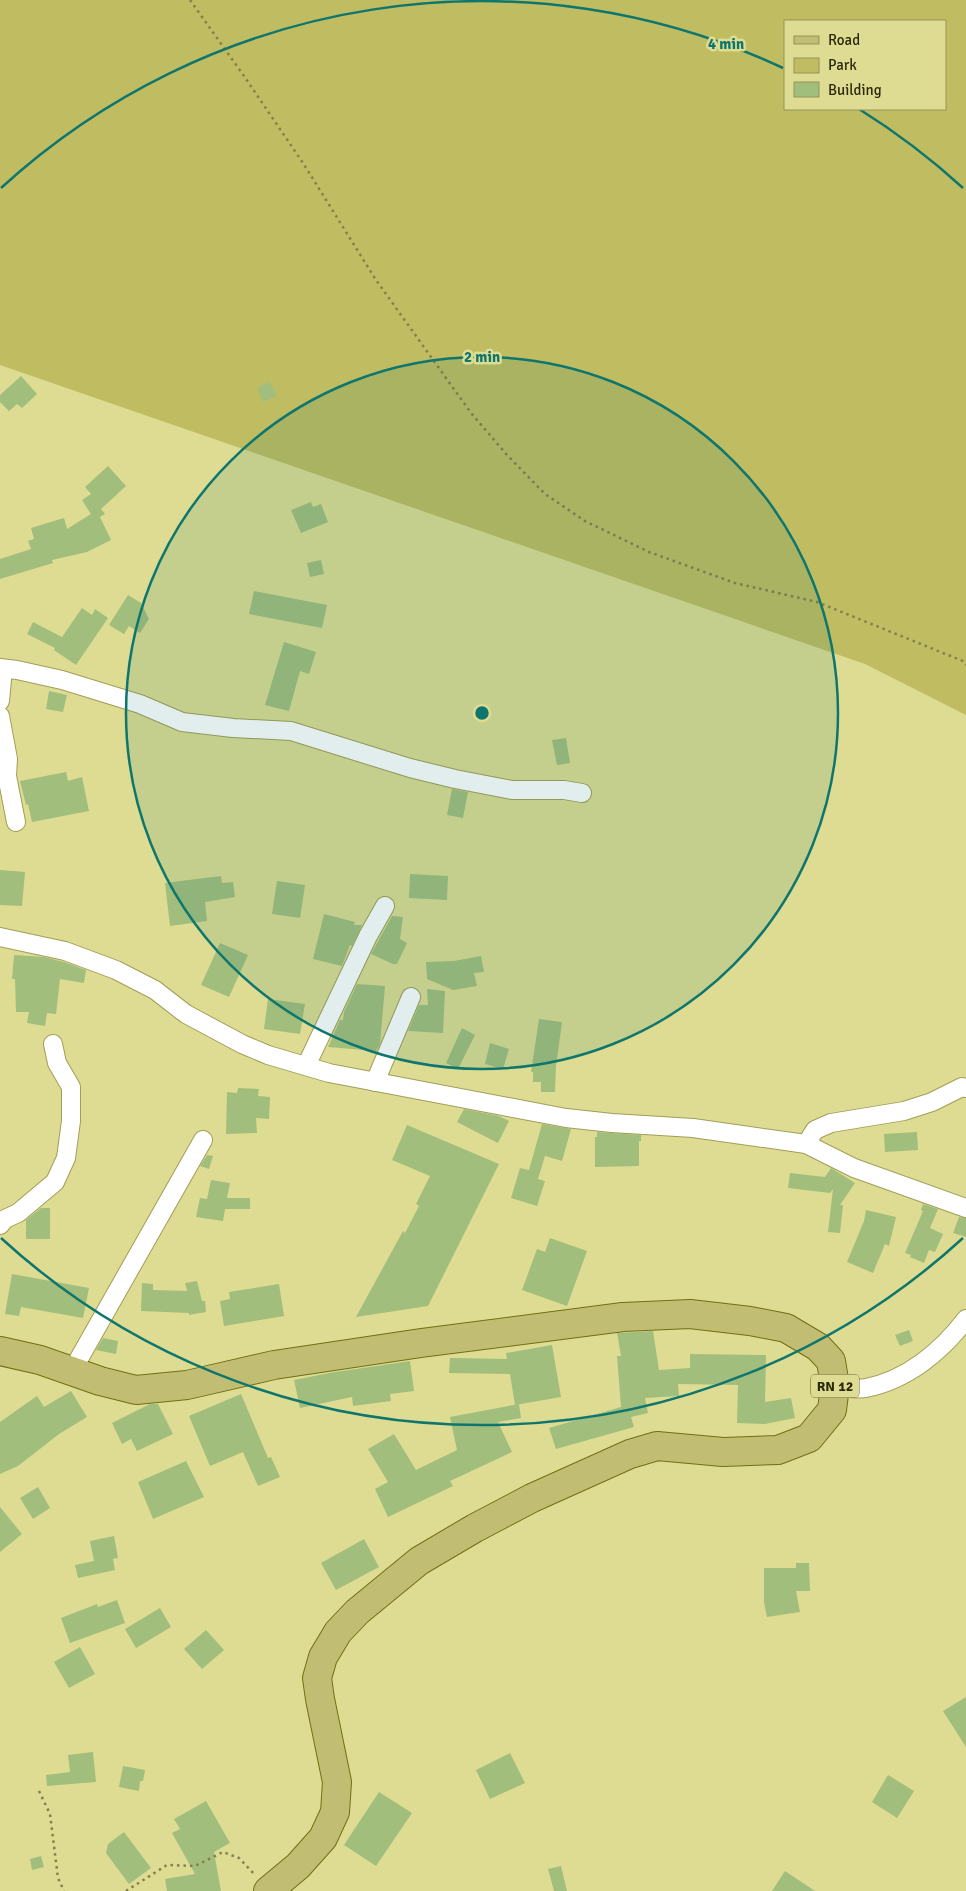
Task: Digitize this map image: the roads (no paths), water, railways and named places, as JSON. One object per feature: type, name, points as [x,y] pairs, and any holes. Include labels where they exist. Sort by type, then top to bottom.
[{"type":"main road","name":"RN 12","points":[[0,1351],[40,1360],[136,1390],[187,1385],[274,1366],[420,1343],[623,1317],[690,1314],[750,1321],[786,1328],[818,1347],[831,1361],[835,1386],[832,1410],[809,1438],[778,1450],[723,1452],[657,1446],[630,1454],[541,1494],[475,1528],[419,1561],[357,1612],[338,1632],[323,1657],[317,1678],[337,1782],[335,1812],[323,1838],[298,1866],[268,1890]]},
{"type":"street","points":[[0,701],[2,669],[17,670],[62,680],[140,704],[182,722],[234,728],[291,731],[410,768],[454,778],[512,790],[564,790],[582,793]]},
{"type":"street","points":[[0,716],[8,759],[7,776],[16,822]]},
{"type":"street","points":[[306,1066],[368,936],[385,906]]},
{"type":"street","points":[[0,937],[65,951],[116,970],[154,990],[186,1014],[219,1033],[268,1055],[329,1073],[566,1118],[693,1128],[806,1144],[854,1168],[966,1208]]},
{"type":"street","points":[[375,1082],[411,997]]},
{"type":"street","points":[[0,1225],[5,1219],[18,1213],[55,1182],[66,1158],[71,1122],[71,1087],[57,1062],[53,1044]]},
{"type":"street","points":[[806,1144],[815,1130],[831,1123],[904,1111],[932,1102],[965,1086]]},
{"type":"street","points":[[72,1371],[203,1140]]},
{"type":"street","points":[[835,1386],[864,1388],[882,1384],[906,1373],[933,1354],[963,1328]]}]
